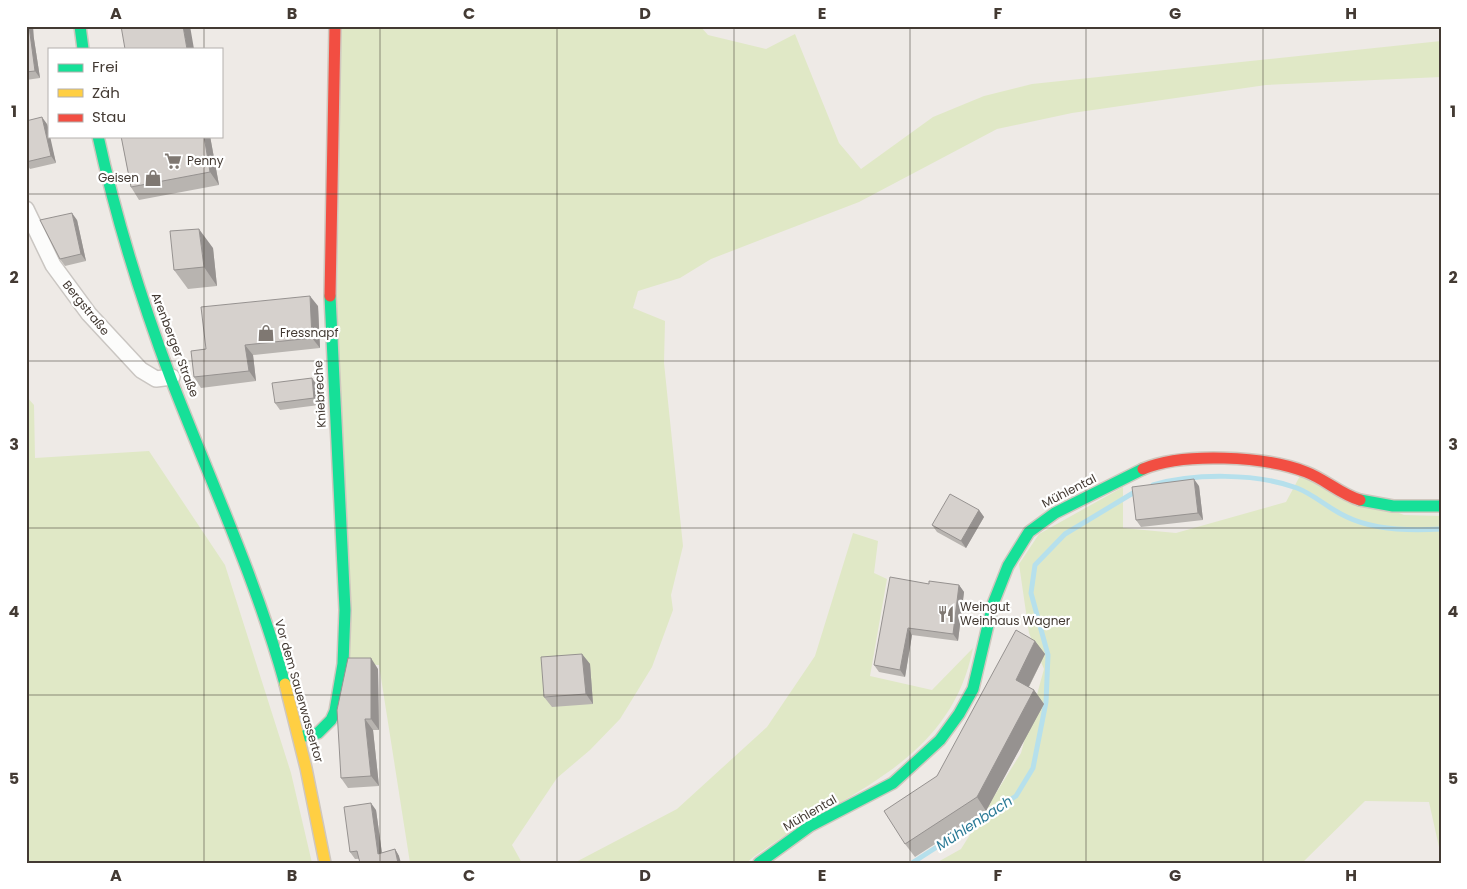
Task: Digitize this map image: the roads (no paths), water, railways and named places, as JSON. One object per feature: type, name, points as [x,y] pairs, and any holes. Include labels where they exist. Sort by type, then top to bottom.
[{"type":"street","points":[[80,26],[84,48]]},
{"type":"street","name":"Kniebreche","points":[[299,737],[318,733],[331,720],[335,711],[343,664],[345,610],[330,306],[335,26]]},
{"type":"street","name":"Arenberger Straße","points":[[98,138],[120,228],[138,286],[242,559]]},
{"type":"street","name":"Bergstraße","points":[[26,209],[53,265],[89,314],[141,370],[156,379],[172,377]]},
{"type":"street","name":"Mühlental","points":[[759,863],[810,826],[893,783],[940,740],[959,714],[973,689],[981,662],[993,604],[1008,566],[1029,532],[1055,513],[1146,468],[1184,458],[1209,458],[1285,465],[1300,469],[1347,496],[1366,502],[1393,506],[1441,506]]},
{"type":"street","name":"Vor dem Sauerwassertor","points":[[242,559],[282,674],[299,737],[325,863]]},
{"type":"waterway","name":"Mühlenbach","points":[[1153,485],[1187,478],[1244,477],[1281,483],[1297,488],[1310,494],[1340,514],[1369,525],[1405,530],[1441,529]]},
{"type":"waterway","name":"Mühlenbach","points":[[912,863],[1016,796],[1033,768],[1046,702],[1048,655],[1031,593],[1035,565],[1065,534],[1138,490]]},
{"type":"place","name":"Penny","points":[[173,161]]},
{"type":"place","name":"Geisen","points":[[153,178]]},
{"type":"place","name":"Fressnapf","points":[[266,333]]},
{"type":"place","name":"Weingut Weinhaus Wagner","points":[[946,614]]}]
